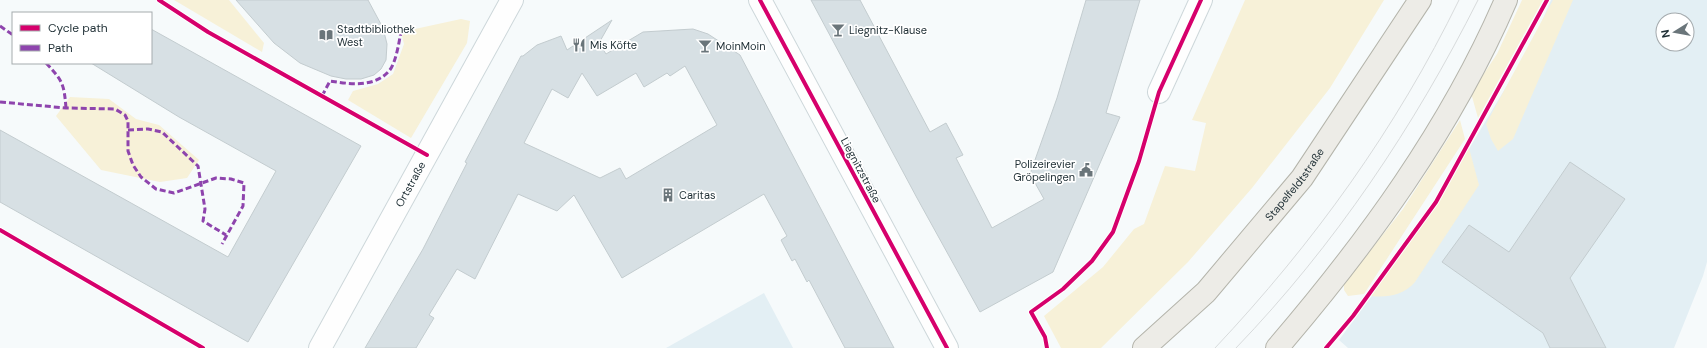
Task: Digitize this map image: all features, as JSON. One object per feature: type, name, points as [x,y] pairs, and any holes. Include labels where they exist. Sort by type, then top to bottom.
[{"type":"main road","name":"Stapelfeldtstraße","points":[[1144,348],[1206,292],[1302,178],[1420,0]]},
{"type":"main road","points":[[1277,348],[1350,260],[1405,183],[1487,43],[1506,0]]},
{"type":"street","name":"Ortstraße","points":[[320,348],[512,0]]},
{"type":"street","name":"Liegnitzstraße","points":[[760,0],[947,348]]},
{"type":"street","points":[[1160,92],[1200,0]]},
{"type":"shaded area","points":[[174,0],[229,0],[264,43],[262,52]]},
{"type":"shaded area","points":[[1245,0],[1384,0],[1330,88],[1252,188],[1188,262],[1101,348],[1061,348],[1044,316],[1103,267],[1134,229],[1144,224],[1165,166],[1195,171],[1206,123],[1192,120]]},
{"type":"shaded area","points":[[1522,0],[1543,0],[1478,118],[1471,93],[1497,54]]},
{"type":"shaded area","points":[[1551,0],[1707,0],[1707,262],[1703,276],[1674,348],[1348,348],[1339,340],[1418,234],[1533,42]]},
{"type":"shaded area","points":[[1553,0],[1573,0],[1513,139],[1498,151],[1491,139],[1486,124]]},
{"type":"shaded area","points":[[461,19],[470,21],[467,43],[411,138],[348,100],[353,91],[378,84],[393,74],[404,44],[401,32]]},
{"type":"shaded area","points":[[70,97],[109,99],[136,119],[159,125],[199,160],[187,178],[160,182],[101,170],[56,116]]},
{"type":"shaded area","points":[[1460,120],[1465,139],[1364,294],[1348,296],[1344,290],[1344,284],[1403,209]]},
{"type":"shaded area","points":[[1469,148],[1479,185],[1415,282],[1406,290],[1395,295],[1371,296]]},
{"type":"shaded area","points":[[764,293],[793,348],[666,348]]},
{"type":"building","name":"Stadtbibliothek West","points":[[236,0],[368,0],[383,28],[387,44],[386,60],[381,69],[374,75],[361,79],[346,79],[331,76],[300,63],[274,43]]},
{"type":"building","points":[[811,0],[860,0],[930,132],[946,123],[963,155],[956,158],[992,228],[1044,199],[1030,174],[1057,98],[1086,0],[1140,0],[1106,113],[1120,117],[1053,272],[980,312]]},
{"type":"building","points":[[612,20],[599,43],[606,54],[643,32],[693,29],[708,34],[740,55],[894,348],[845,348],[809,280],[807,282],[795,259],[792,261],[781,240],[787,236],[764,194],[622,278],[574,195],[557,211],[518,194],[475,279],[457,269],[429,315],[434,318],[416,348],[365,348],[423,249],[467,163],[465,162],[521,56],[537,45],[561,36],[567,50]],"holes":[[[685,66],[717,125],[626,179],[620,168],[600,178],[524,143],[552,89],[568,98],[582,73],[597,96],[636,73],[644,87],[667,73],[670,76]]]},
{"type":"building","points":[[152,30],[361,146],[248,342],[0,202],[0,130],[228,257],[276,171],[179,117],[93,64],[152,64]]},
{"type":"building","points":[[1570,162],[1625,199],[1570,278],[1606,348],[1550,348],[1543,333],[1442,262],[1469,225],[1509,252]]},
{"type":"tram line","points":[[1215,348],[1286,268],[1350,183],[1408,94],[1459,0]]},
{"type":"tram line","points":[[1236,348],[1307,268],[1370,183],[1427,93],[1478,0]]},
{"type":"marked path","points":[[0,26],[12,34]]},
{"type":"marked path","points":[[322,96],[330,81],[361,84],[376,80],[383,76],[389,71],[394,63],[401,32]]},
{"type":"marked path","points":[[47,64],[62,83],[66,108]]},
{"type":"marked path","points":[[0,102],[66,108],[115,109],[125,115],[128,121],[128,151],[133,165],[141,177],[156,189],[174,193],[216,178],[231,179],[244,183],[243,206],[222,244]]},
{"type":"marked path","points":[[128,130],[148,129],[162,132],[198,166],[205,209],[203,221],[226,235]]},
{"type":"cycle path","points":[[159,0],[208,32],[427,155]]},
{"type":"cycle path","points":[[760,0],[947,348]]},
{"type":"cycle path","points":[[1047,348],[1045,337],[1031,312],[1063,289],[1092,261],[1113,232],[1139,161],[1159,92],[1201,0]]},
{"type":"cycle path","points":[[1326,348],[1353,316],[1436,202],[1547,0]]},
{"type":"cycle path","points":[[0,230],[203,348]]},
{"type":"place","name":"Liegnitz-Klause","points":[[838,30]]},
{"type":"place","name":"Stadtbibliothek West","points":[[326,35]]},
{"type":"place","name":"Mis Köfte","points":[[579,45]]},
{"type":"place","name":"MoinMoin","points":[[705,46]]},
{"type":"place","name":"Polizeirevier Gröpelingen","points":[[1086,170]]},
{"type":"place","name":"Caritas","points":[[668,195]]}]
